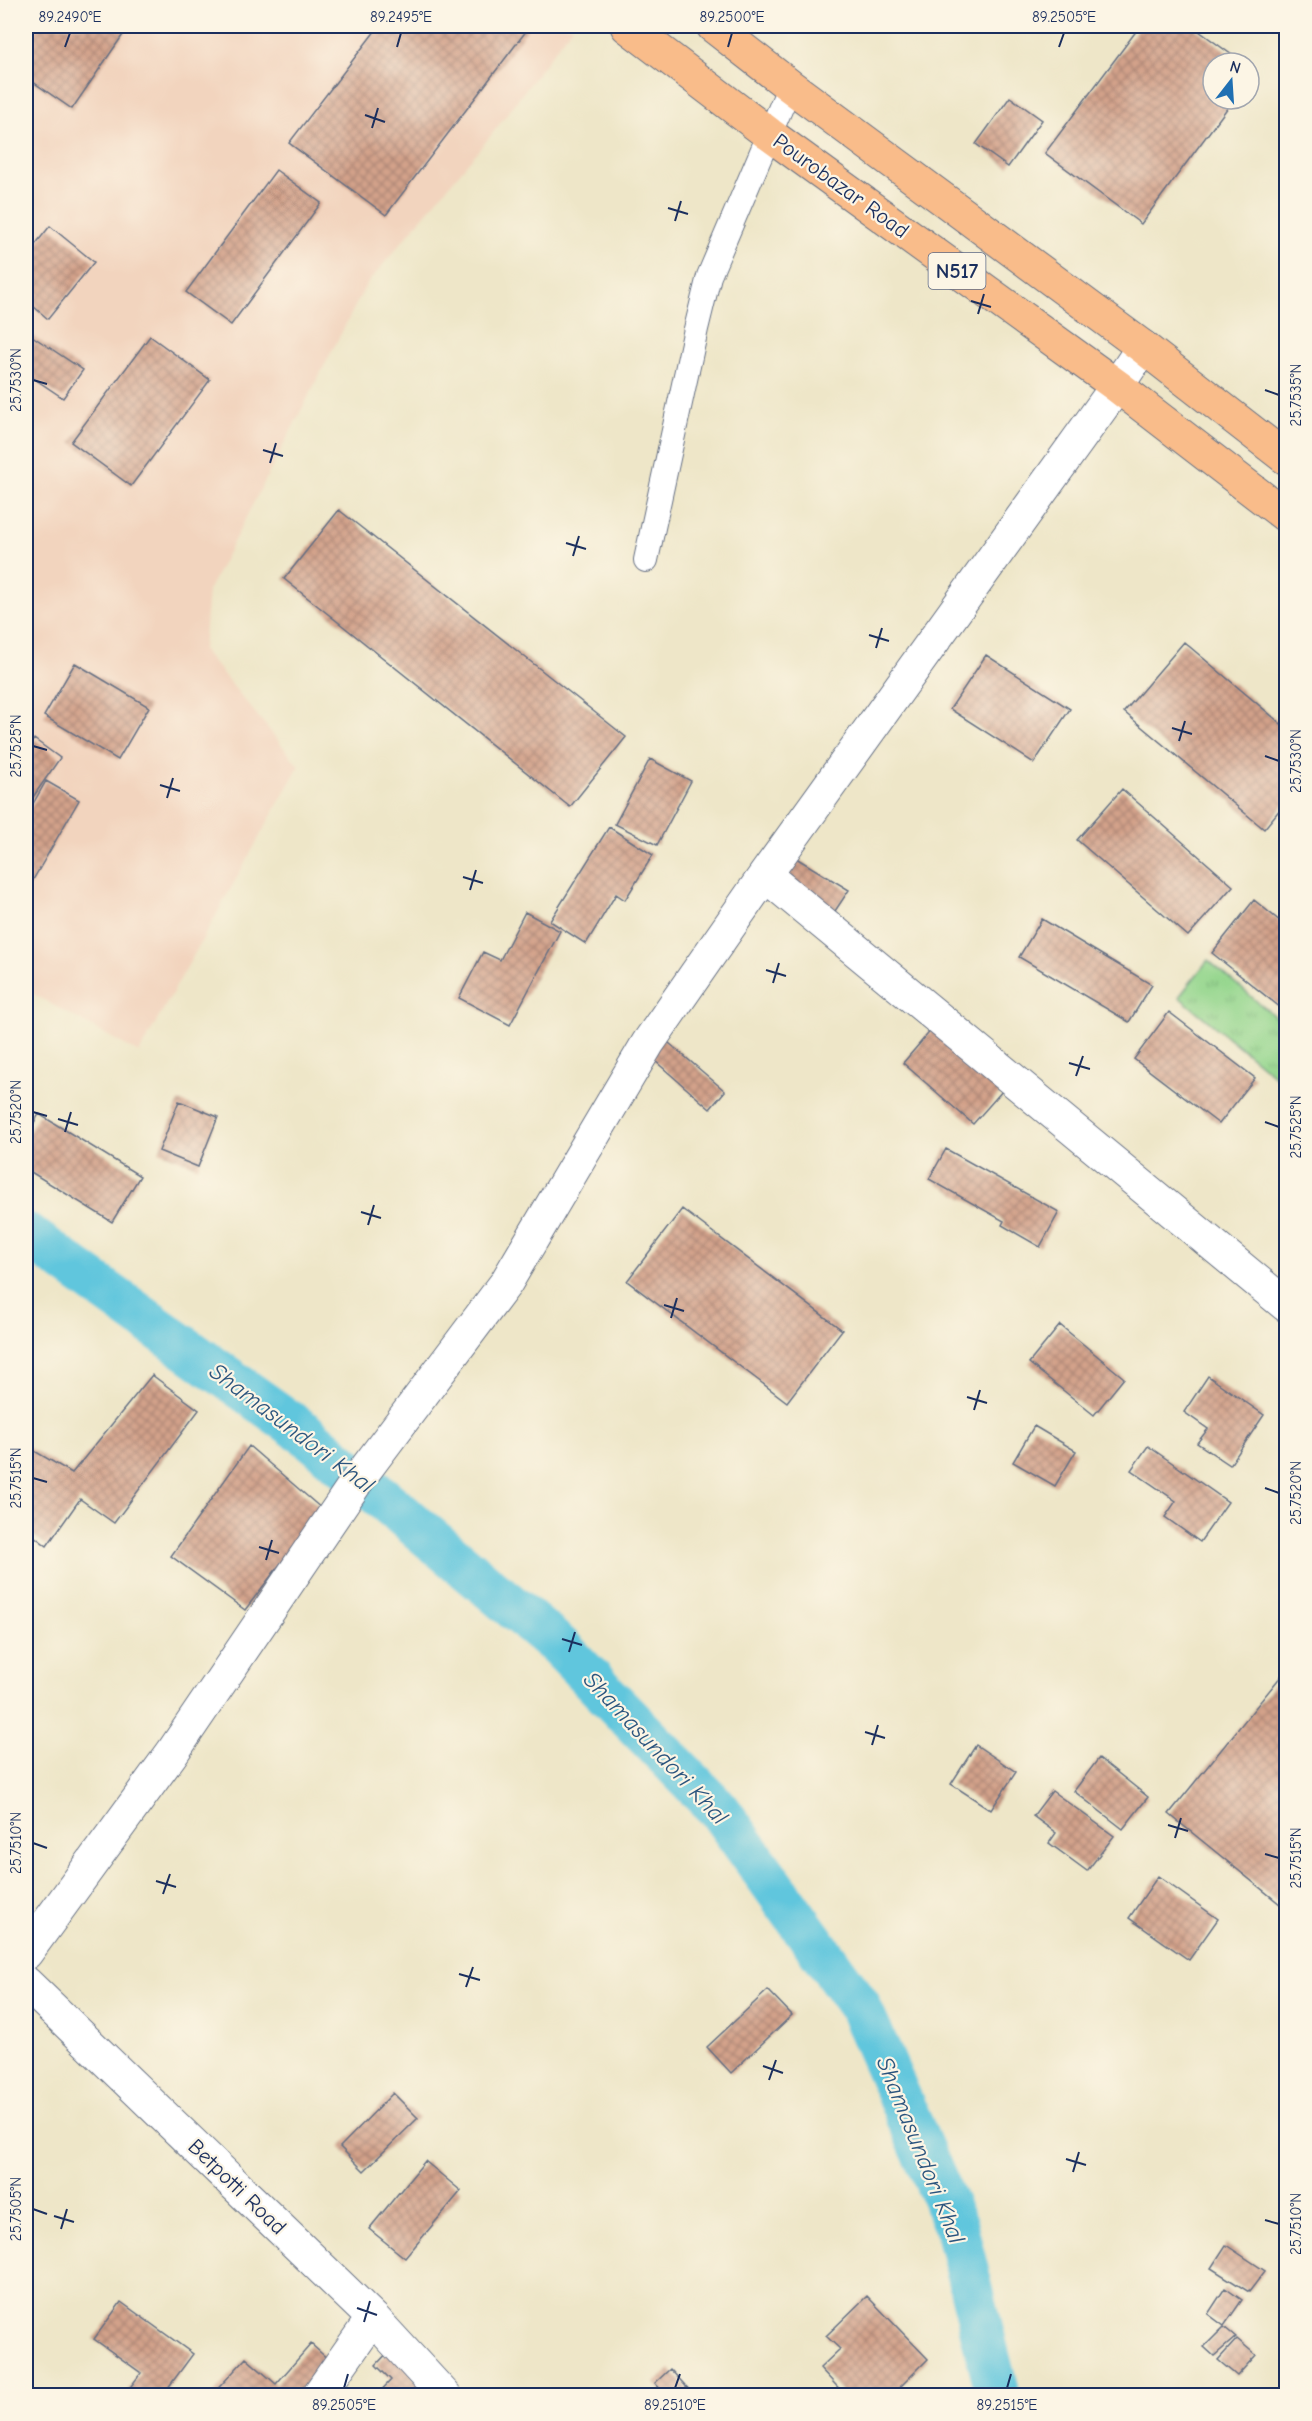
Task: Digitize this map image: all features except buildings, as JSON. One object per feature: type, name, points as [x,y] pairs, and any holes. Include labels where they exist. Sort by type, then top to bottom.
[{"type":"highway","name":"Pourobazar Road","points":[[627,26],[769,134],[1117,386],[1287,516]]},
{"type":"highway","name":"N517","points":[[713,26],[790,86],[1143,347],[1287,458]]},
{"type":"street","points":[[26,1953],[172,1753],[359,1478],[506,1283],[648,1043],[765,874],[1143,347]]},
{"type":"street","points":[[765,874],[1287,1305]]},
{"type":"street","name":"Betpotti Road","points":[[26,1983],[373,2318],[445,2396]]},
{"type":"street","points":[[318,2396],[373,2318]]},
{"type":"lane","points":[[646,560],[709,276],[790,86]]},
{"type":"shaded area","points":[[26,26],[573,26],[492,134],[366,285],[208,591],[203,650],[299,766],[139,1053],[26,990]]},
{"type":"green space","points":[[1208,960],[1286,1026],[1286,1085],[1179,997]]},
{"type":"waterway","name":"Shamasundori Khal","points":[[26,1234],[306,1434],[559,1646],[719,1810],[859,2005],[956,2227],[998,2396]]}]
